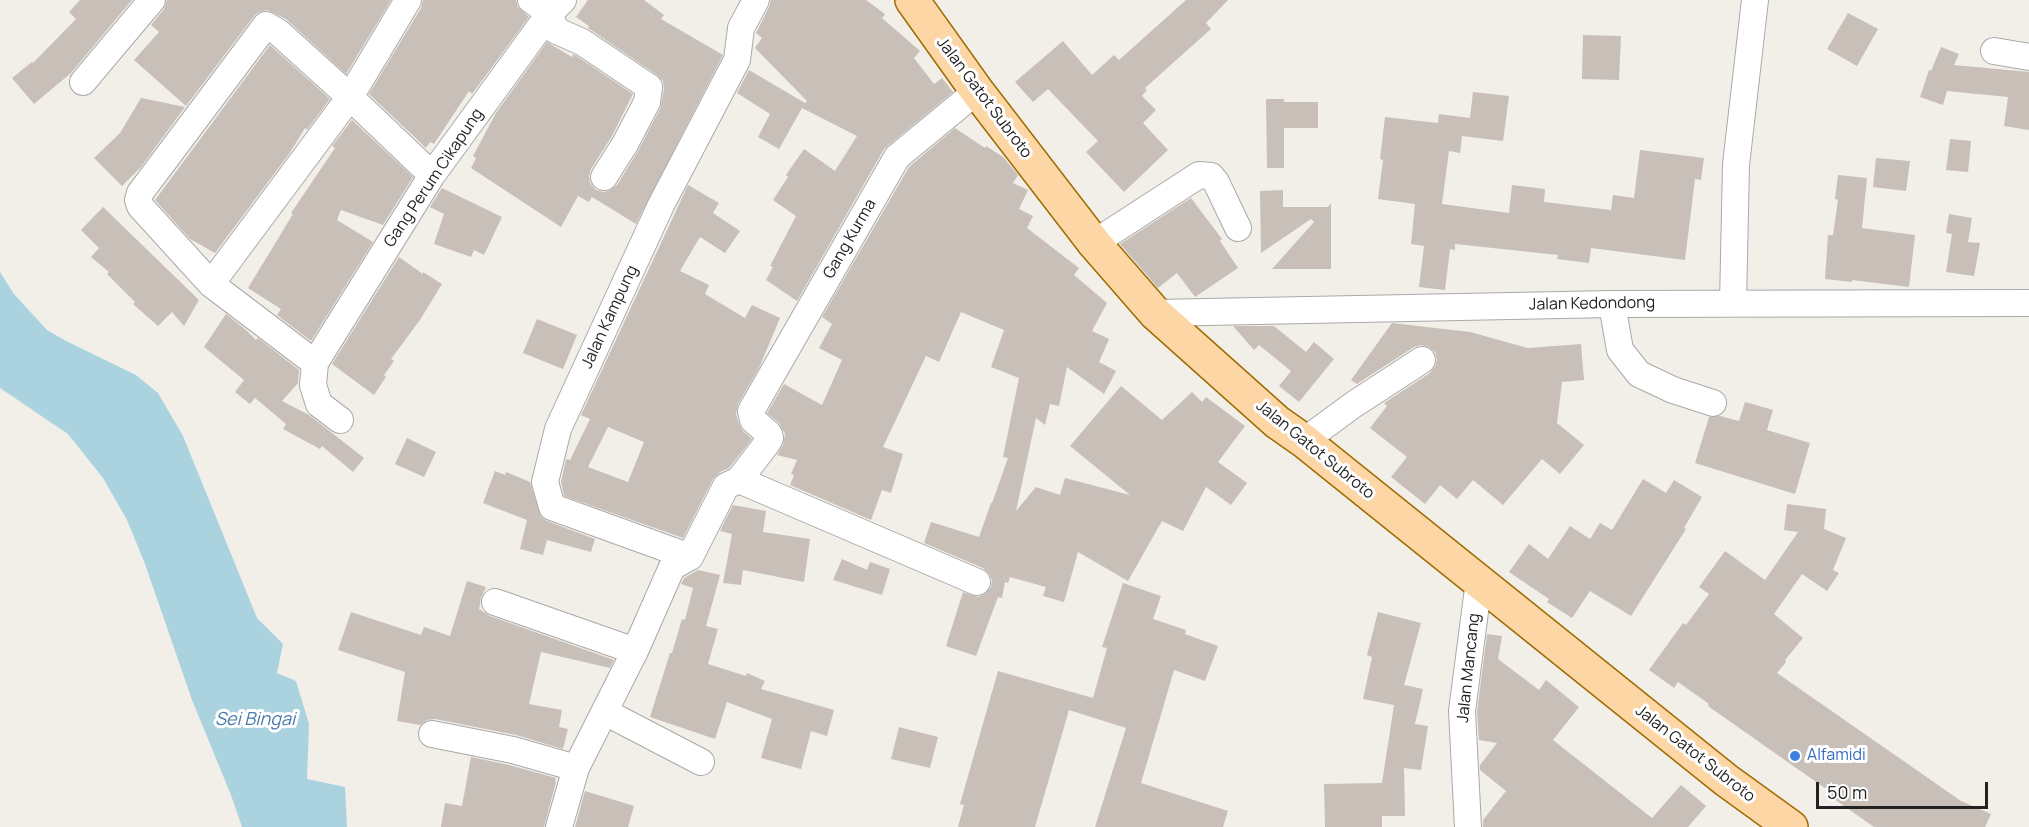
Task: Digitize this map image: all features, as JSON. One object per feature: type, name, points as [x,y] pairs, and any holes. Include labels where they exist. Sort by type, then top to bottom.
[{"type":"main road","name":"Jalan Gatot Subroto","points":[[923,4],[977,91],[1094,243],[1155,313],[1277,422],[1304,441],[1726,780],[1791,827]]},
{"type":"street","points":[[83,82],[152,0]]},
{"type":"street","points":[[211,284],[350,97],[408,0]]},
{"type":"street","name":"Jalan Kampung","points":[[690,557],[552,507],[545,482],[558,429],[661,205],[737,60],[741,28],[756,0]]},
{"type":"street","points":[[1733,303],[1736,165],[1755,0]]},
{"type":"street","points":[[548,4],[555,30],[582,42],[650,87],[647,102],[625,144],[604,177]]},
{"type":"street","name":"Gang Perum Cikapung","points":[[315,363],[432,175],[548,4]]},
{"type":"street","points":[[340,420],[319,404],[313,385],[315,363],[211,284],[140,206],[138,200],[140,193],[266,25],[278,32],[350,97],[432,175]]},
{"type":"street","points":[[1994,51],[2029,57]]},
{"type":"street","name":"Gang Kurma","points":[[739,480],[770,438],[769,434],[753,420],[751,411],[897,157],[977,91]]},
{"type":"street","points":[[1094,243],[1199,175],[1211,176],[1216,182],[1238,228]]},
{"type":"street","name":"Jalan Kedondong","points":[[1155,313],[1612,304],[2029,303]]},
{"type":"street","points":[[1612,304],[1620,350],[1639,374],[1673,390],[1713,403]]},
{"type":"street","points":[[1304,441],[1353,405],[1422,360]]},
{"type":"street","points":[[559,827],[576,768],[635,651],[672,567],[690,557],[726,486],[739,480],[977,582]]},
{"type":"street","name":"Jalan Mancang","points":[[1467,827],[1462,711],[1479,581]]},
{"type":"street","points":[[495,602],[635,651]]},
{"type":"street","points":[[605,712],[701,762]]},
{"type":"street","points":[[432,734],[513,750],[576,768]]},
{"type":"water","name":"Sei Bingai","points":[[0,272],[14,294],[47,330],[136,375],[158,393],[183,436],[257,618],[283,644],[277,673],[296,681],[309,724],[307,779],[345,787],[347,827],[242,827],[192,700],[145,564],[127,520],[103,478],[68,434],[0,388]]},
{"type":"building","points":[[80,0],[132,0],[71,73],[34,104],[12,78],[33,63],[76,19],[69,12]]},
{"type":"building","points":[[167,0],[391,0],[346,74],[286,19],[267,10],[259,12],[186,106],[134,60],[159,32],[151,25],[164,9]]},
{"type":"building","points":[[423,0],[516,0],[518,7],[529,17],[472,94],[469,91],[434,144],[430,142],[426,148],[369,94],[421,8]]},
{"type":"building","points":[[588,0],[644,0],[664,15],[661,19],[723,55],[636,224],[592,197],[589,202],[578,196],[561,227],[471,168],[476,158],[473,156],[496,113],[547,42],[572,57],[573,54],[575,55],[633,94],[589,176],[590,183],[596,190],[604,192],[617,185],[660,109],[664,89],[663,81],[576,17]]},
{"type":"building","points":[[771,0],[866,0],[885,14],[882,18],[920,51],[914,58],[934,84],[942,78],[953,92],[884,149],[797,301],[766,280],[773,267],[770,266],[796,216],[773,200],[788,177],[786,175],[804,149],[835,171],[857,136],[802,108],[779,149],[758,137],[770,114],[737,93],[749,70],[805,103],[803,106],[807,101],[755,48],[762,38],[756,33]]},
{"type":"building","points":[[1186,0],[1228,0],[1206,23],[1211,29],[1145,88],[1147,90],[1142,96],[1156,110],[1143,123],[1168,150],[1124,192],[1086,152],[1098,141],[1048,89],[1033,102],[1015,82],[1063,41],[1092,75],[1114,55],[1119,60]]},
{"type":"building","points":[[1848,13],[1878,29],[1857,66],[1827,49]]},
{"type":"building","points":[[1583,35],[1621,36],[1619,80],[1582,79]]},
{"type":"building","points":[[270,45],[330,99],[307,130],[305,128],[289,154],[215,253],[190,239],[155,200]]},
{"type":"building","points":[[1941,47],[1959,54],[1954,65],[2029,72],[2029,130],[2004,126],[2008,97],[1947,91],[1943,105],[1920,97],[1929,70],[1931,71]]},
{"type":"building","points":[[1473,92],[1509,96],[1503,141],[1462,136],[1460,153],[1449,151],[1442,204],[1509,213],[1512,185],[1545,189],[1544,202],[1611,210],[1613,195],[1634,198],[1640,150],[1704,158],[1701,180],[1695,179],[1685,260],[1591,248],[1589,263],[1557,259],[1558,255],[1455,244],[1455,250],[1450,249],[1445,290],[1419,287],[1424,246],[1411,244],[1415,204],[1378,199],[1385,117],[1438,123],[1439,114],[1470,118]]},
{"type":"building","points":[[141,98],[185,107],[141,167],[122,186],[94,158],[120,133]]},
{"type":"building","points":[[1266,99],[1284,99],[1284,102],[1318,102],[1318,128],[1284,128],[1284,168],[1267,168]]},
{"type":"building","points":[[352,120],[413,177],[383,225],[341,210],[337,220],[373,242],[311,341],[277,315],[281,309],[248,288],[293,214],[291,213],[335,148],[332,146]]},
{"type":"building","points":[[955,128],[1003,157],[1018,175],[1013,183],[1028,190],[1019,209],[1033,216],[1027,228],[1079,268],[1074,275],[1107,303],[1092,331],[1109,339],[1099,362],[1116,371],[1104,394],[1067,367],[1059,406],[1050,404],[1045,425],[1036,418],[1016,511],[1036,487],[1060,495],[1065,478],[1130,495],[1070,446],[1121,386],[1162,420],[1192,392],[1202,402],[1206,397],[1245,426],[1218,462],[1247,483],[1231,505],[1206,487],[1183,531],[1162,521],[1128,581],[1078,552],[1064,602],[1043,596],[1046,587],[1010,577],[1008,583],[1005,582],[1002,598],[998,597],[976,656],[946,646],[963,592],[978,597],[985,594],[991,587],[992,580],[983,568],[924,543],[931,522],[979,537],[992,503],[1008,458],[1003,457],[1019,378],[991,367],[1004,330],[961,312],[939,362],[926,356],[883,447],[903,454],[891,493],[882,490],[871,520],[790,485],[794,475],[791,474],[797,460],[777,455],[783,445],[785,434],[779,423],[767,413],[784,384],[822,405],[842,360],[819,348],[832,324],[822,317],[909,167]]},
{"type":"building","points":[[1950,139],[1971,141],[1968,172],[1946,170]]},
{"type":"building","points":[[1876,158],[1910,161],[1906,191],[1873,187]]},
{"type":"building","points":[[1838,175],[1867,178],[1862,228],[1915,235],[1909,287],[1825,279],[1828,235],[1833,235],[1838,200],[1835,199]]},
{"type":"building","points":[[688,185],[719,203],[713,213],[740,231],[725,253],[700,237],[680,271],[709,285],[705,294],[745,318],[752,305],[780,318],[759,368],[738,404],[736,414],[739,424],[752,439],[729,468],[720,472],[713,479],[683,538],[564,496],[561,482],[566,459],[570,460],[590,419],[581,415]],"holes":[[[608,427],[644,442],[628,482],[588,467]]]},
{"type":"building","points":[[442,188],[502,217],[484,255],[474,250],[471,257],[434,244],[444,214],[430,207]]},
{"type":"building","points":[[1283,190],[1283,207],[1328,207],[1331,203],[1331,269],[1272,269],[1314,222],[1311,219],[1261,253],[1260,191]]},
{"type":"building","points":[[1191,198],[1222,239],[1220,241],[1238,268],[1195,297],[1177,273],[1158,288],[1120,244]]},
{"type":"building","points":[[103,207],[199,300],[184,326],[172,312],[158,326],[133,304],[135,302],[107,274],[109,272],[91,257],[99,248],[81,230]]},
{"type":"building","points":[[1949,214],[1972,218],[1968,242],[1980,243],[1974,276],[1946,272],[1952,234],[1946,233]]},
{"type":"building","points":[[399,257],[442,284],[420,320],[391,359],[394,361],[374,395],[332,364]]},
{"type":"building","points":[[226,314],[256,340],[258,338],[299,370],[298,383],[282,401],[309,415],[364,458],[353,472],[322,446],[320,449],[283,429],[286,424],[255,398],[250,404],[235,392],[244,380],[204,347]]},
{"type":"building","points":[[537,319],[577,335],[563,369],[523,353]]},
{"type":"building","points":[[1392,323],[1470,332],[1528,348],[1581,344],[1584,380],[1562,382],[1557,423],[1584,445],[1560,474],[1542,459],[1503,505],[1473,480],[1457,499],[1440,485],[1425,504],[1391,477],[1407,457],[1370,428],[1387,406],[1384,403],[1430,373],[1437,360],[1435,352],[1421,345],[1414,347],[1357,384],[1351,380]]},
{"type":"building","points":[[1233,326],[1274,326],[1306,352],[1314,342],[1334,359],[1299,402],[1279,386],[1291,371],[1259,345],[1254,350]]},
{"type":"building","points":[[1745,402],[1773,410],[1767,430],[1810,443],[1795,494],[1695,463],[1709,417],[1720,416],[1739,421]]},
{"type":"building","points":[[407,438],[436,452],[424,477],[395,464]]},
{"type":"building","points":[[495,471],[505,475],[506,472],[530,482],[541,517],[595,539],[591,552],[547,540],[543,555],[520,549],[527,520],[483,503]]},
{"type":"building","points":[[1643,479],[1666,493],[1674,480],[1702,497],[1684,528],[1686,529],[1631,616],[1590,591],[1572,618],[1547,602],[1549,599],[1509,572],[1529,544],[1548,559],[1570,526],[1590,539],[1600,523],[1612,530]]},
{"type":"building","points":[[1787,504],[1826,509],[1824,529],[1846,538],[1833,570],[1839,573],[1827,591],[1802,574],[1774,614],[1803,638],[1777,673],[1961,801],[1991,814],[1985,827],[1874,827],[1827,794],[1829,791],[1708,706],[1709,704],[1678,682],[1674,688],[1649,670],[1683,623],[1686,625],[1709,594],[1699,587],[1725,551],[1765,580],[1798,532],[1784,530]]},
{"type":"building","points":[[733,505],[766,511],[763,532],[810,539],[804,582],[743,570],[741,585],[723,583],[732,534],[720,531]]},
{"type":"building","points":[[842,559],[867,570],[870,562],[890,569],[882,595],[833,580]]},
{"type":"building","points":[[698,570],[720,575],[706,626],[718,629],[708,664],[746,676],[747,673],[765,681],[761,689],[834,710],[827,736],[811,731],[801,769],[761,758],[772,719],[727,702],[715,739],[650,717],[682,619],[685,620],[693,588],[681,584],[684,578]]},
{"type":"building","points":[[467,581],[486,587],[479,609],[490,616],[614,660],[610,668],[541,652],[529,704],[562,710],[559,727],[568,729],[563,749],[516,735],[435,719],[427,720],[420,725],[397,721],[405,672],[338,650],[351,612],[421,635],[424,627],[450,636]]},
{"type":"building","points":[[1123,583],[1161,596],[1153,619],[1186,630],[1185,634],[1218,646],[1205,681],[1174,670],[1141,783],[1228,811],[1223,827],[1095,827],[1126,728],[1069,710],[1035,827],[958,827],[964,805],[960,804],[998,671],[1093,698],[1107,648],[1102,647]]},
{"type":"building","points":[[1378,612],[1421,623],[1404,685],[1423,689],[1415,724],[1428,726],[1421,770],[1404,768],[1405,816],[1382,816],[1382,827],[1325,827],[1324,784],[1382,783],[1394,705],[1363,699],[1372,657],[1367,655]]},
{"type":"building","points":[[1487,634],[1502,636],[1498,659],[1539,690],[1546,680],[1579,707],[1553,740],[1652,818],[1681,785],[1706,806],[1688,827],[1483,827],[1483,820],[1506,791],[1480,770],[1480,765],[1497,743],[1479,740],[1477,712]]},
{"type":"building","points":[[899,727],[938,737],[930,768],[891,759]]},
{"type":"building","points":[[471,757],[556,778],[544,827],[441,827],[445,803],[462,806]]},
{"type":"building","points":[[585,791],[634,806],[628,827],[575,827]]},
{"type":"place","name":"Alfamidi","points":[[1795,756]]}]
